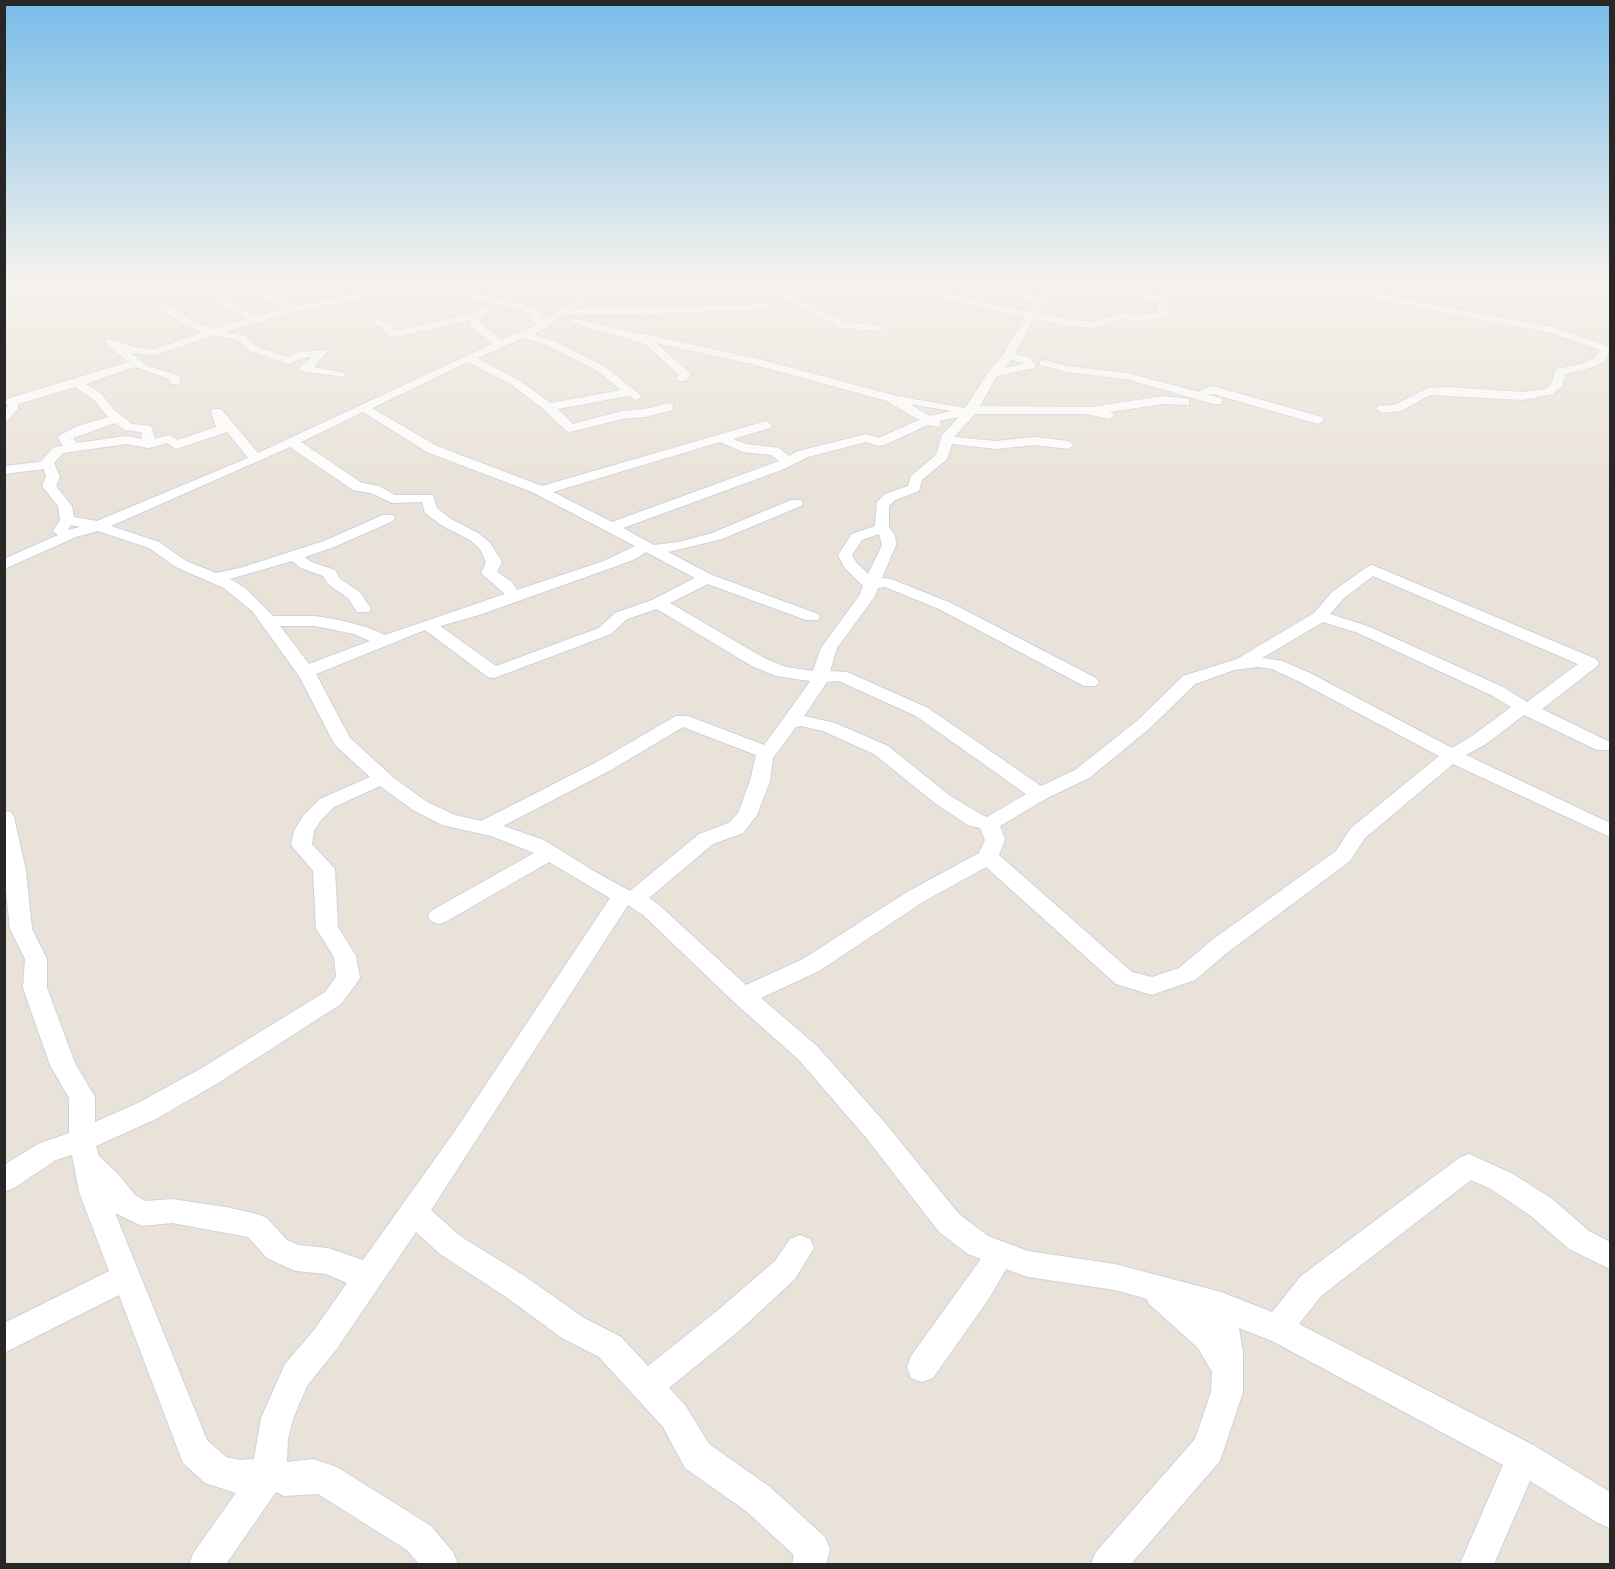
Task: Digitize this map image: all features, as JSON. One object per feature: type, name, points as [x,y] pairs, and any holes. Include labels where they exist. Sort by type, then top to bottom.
[{"type":"street","points":[[121,351],[143,368],[174,377],[175,382]]},
{"type":"street","points":[[260,351],[289,361],[299,355],[322,352],[313,363],[304,369],[341,375]]},
{"type":"street","points":[[474,351],[474,356]]},
{"type":"street","points":[[4,565],[55,541],[99,526],[256,459],[485,351]]},
{"type":"street","points":[[549,407],[633,394],[600,368],[566,351]]},
{"type":"street","points":[[658,351],[685,374],[682,379]]},
{"type":"street","points":[[708,351],[754,361],[891,398],[972,410],[1089,410],[1114,409],[1163,400],[1195,404],[1218,401],[1127,376],[1066,369],[1044,363],[1028,363],[993,373]]},
{"type":"street","points":[[206,1564],[270,1473],[272,1439],[286,1395],[296,1375],[325,1340],[628,897],[706,839],[736,828],[747,814],[760,781],[764,758],[816,687],[829,648],[867,596],[889,545],[888,535],[882,528],[882,505],[890,497],[914,488],[916,479],[942,456],[948,437],[972,410],[993,373],[1011,351]]},
{"type":"street","points":[[1382,409],[1397,408],[1428,393],[1523,396],[1549,392],[1556,386],[1560,371],[1584,367],[1599,360],[1605,351]]},
{"type":"street","points":[[474,356],[549,407],[570,428],[622,415],[645,413],[669,407]]},
{"type":"street","points":[[1008,356],[1028,363]]},
{"type":"street","points":[[4,417],[14,406],[11,402],[136,363]]},
{"type":"street","points":[[77,383],[98,397],[117,418],[129,427],[147,429],[149,444]]},
{"type":"street","points":[[1195,396],[1213,390],[1318,420]]},
{"type":"street","points":[[891,398],[928,420],[948,437],[996,445],[1035,441],[1068,445]]},
{"type":"street","points":[[1251,412],[1253,406],[1308,409]]},
{"type":"street","points":[[364,408],[432,449],[541,491],[707,578],[812,617]]},
{"type":"street","points":[[610,528],[779,466],[803,454],[867,438],[879,442],[928,420],[972,410]]},
{"type":"street","points":[[1089,410],[1109,415]]},
{"type":"street","points":[[55,541],[67,520],[65,506],[49,486],[53,477],[46,463],[54,454],[68,448],[126,440],[149,444],[169,439],[176,445],[223,429],[217,412],[256,459]]},
{"type":"street","points":[[68,448],[71,443],[63,438],[82,429],[117,418]]},
{"type":"street","points":[[541,491],[766,425]]},
{"type":"street","points":[[721,438],[743,448],[774,451],[787,460]]},
{"type":"street","points":[[288,443],[304,450],[358,487],[374,489],[392,499],[428,498],[430,510],[446,522],[475,537],[486,547],[494,562],[489,573],[506,585],[514,596]]},
{"type":"street","points":[[4,470],[49,465]]},
{"type":"street","points":[[306,672],[427,624],[473,612],[649,548],[680,546],[717,536],[796,503]]},
{"type":"street","points":[[214,578],[244,572],[329,544],[387,518]]},
{"type":"street","points":[[67,520],[99,526],[154,545],[181,564],[238,591],[259,609],[306,672],[342,741],[383,778],[433,813],[537,845],[628,897],[668,924],[743,997],[821,1067],[877,1132],[949,1223],[978,1245],[999,1255],[1028,1264],[1114,1277],[1221,1306],[1283,1331],[1523,1458],[1611,1511]]},
{"type":"street","points":[[871,585],[849,564],[845,555],[857,537],[882,528]]},
{"type":"street","points":[[55,541],[132,537]]},
{"type":"street","points":[[294,555],[306,565],[330,573],[333,581],[354,595],[363,609]]},
{"type":"street","points":[[788,723],[801,721],[829,727],[881,750],[942,798],[975,820],[989,824],[1040,794],[1082,774],[1144,724],[1189,680],[1249,660],[1321,616],[1338,595],[1372,570],[1590,663],[1533,707],[1523,707],[1479,740],[1451,756],[1358,832],[1343,856],[1220,946],[1187,974],[1152,986],[1124,978],[988,857]]},
{"type":"street","points":[[427,624],[494,673],[605,631],[621,616],[658,603],[707,578]]},
{"type":"street","points":[[871,585],[886,582],[945,606],[1036,656],[1090,682]]},
{"type":"street","points":[[658,603],[758,662],[782,672],[820,677],[841,676],[922,712],[1040,794]]},
{"type":"street","points":[[1321,616],[1364,630],[1497,691],[1523,707],[1604,746]]},
{"type":"street","points":[[268,621],[315,621],[339,625],[360,630],[385,641]]},
{"type":"street","points":[[1236,664],[1257,662],[1276,665],[1363,707],[1451,756],[1611,831]]},
{"type":"street","points":[[484,828],[602,767],[682,720],[767,753]]},
{"type":"street","points":[[4,1180],[46,1152],[84,1151],[333,998],[348,978],[345,956],[327,928],[324,869],[301,845],[304,831],[313,816],[327,803],[383,778]]},
{"type":"street","points":[[4,817],[15,871],[21,929],[36,959],[35,988],[63,1065],[82,1096],[84,1151],[93,1192],[195,1451],[217,1471],[240,1478],[270,1473],[284,1479],[313,1476],[326,1479],[419,1538],[441,1564]]},
{"type":"street","points":[[743,997],[811,965],[915,897],[988,857],[995,840],[989,824]]},
{"type":"street","points":[[439,916],[549,853]]},
{"type":"street","points":[[84,1151],[125,1204],[142,1215],[172,1210],[257,1227],[277,1249],[296,1258],[328,1261],[369,1275]]},
{"type":"street","points":[[1283,1331],[1285,1317],[1311,1286],[1469,1166],[1502,1181],[1541,1207],[1579,1240],[1611,1256]]},
{"type":"street","points":[[413,1211],[450,1245],[516,1287],[573,1328],[610,1347],[674,1416],[697,1456],[758,1500],[813,1550],[809,1564]]},
{"type":"street","points":[[646,1387],[729,1320],[785,1270],[800,1248]]},
{"type":"street","points":[[922,1367],[980,1287],[999,1255]]},
{"type":"street","points":[[4,1339],[126,1277]]},
{"type":"street","points":[[1153,1289],[1188,1317],[1209,1338],[1227,1369]]},
{"type":"street","points":[[1108,1564],[1160,1508],[1208,1449],[1227,1392],[1228,1353],[1221,1306]]},
{"type":"street","points":[[1477,1564],[1523,1458]]}]
